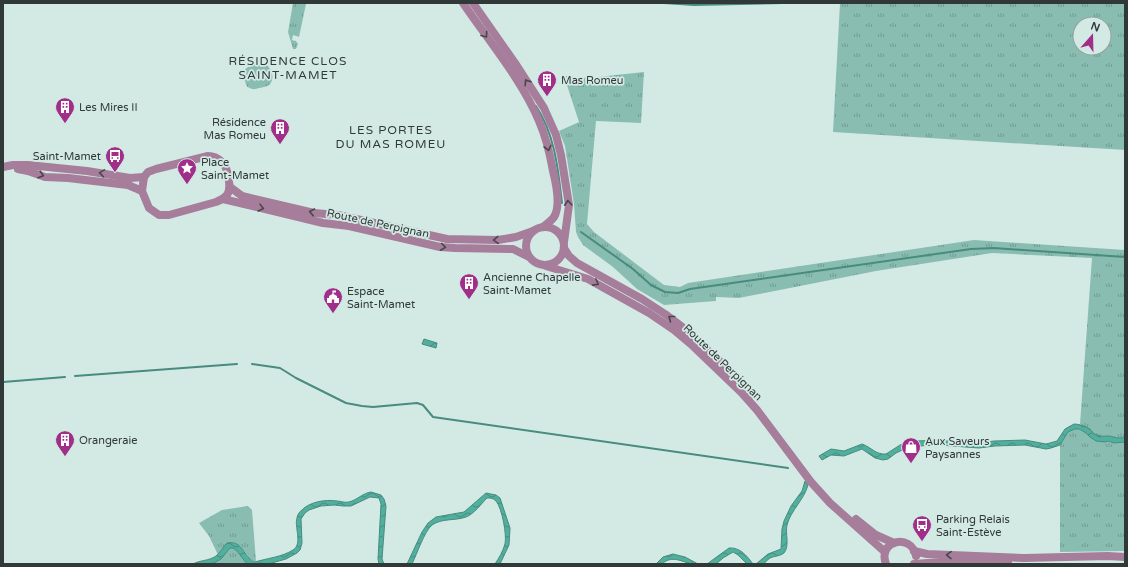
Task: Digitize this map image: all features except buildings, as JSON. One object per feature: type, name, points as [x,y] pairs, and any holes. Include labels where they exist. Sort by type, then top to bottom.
[{"type":"main road","points":[[463,3],[509,68],[528,99],[546,138],[557,193],[557,208],[554,216],[543,227],[533,231],[529,235],[526,240],[526,252],[535,263],[546,266],[551,265],[563,254],[569,205],[561,155],[556,135],[544,108],[473,3]]},
{"type":"main road","points":[[208,156],[218,159],[225,165],[230,187],[228,195],[223,199],[169,215],[159,215],[149,208],[142,191],[144,177],[148,172],[208,156]]},
{"type":"main road","points":[[3,167],[28,165],[87,171],[130,178],[144,177]]},
{"type":"main road","points":[[3,167],[28,171],[45,177],[130,185],[142,191]]},
{"type":"main road","name":"Route de Perpignan","points":[[230,187],[242,196],[447,239],[498,240],[516,237],[533,231]]},
{"type":"main road","name":"Route de Perpignan","points":[[223,199],[323,223],[349,226],[440,247],[514,249],[529,257]]},
{"type":"main road","points":[[543,227],[548,227],[558,232],[564,245]]},
{"type":"main road","name":"Route de Perpignan","points":[[564,245],[569,256],[577,263],[642,299],[681,326],[725,366],[742,385],[767,415],[814,479],[840,507],[876,535],[894,543],[905,542],[914,551]]},
{"type":"main road","name":"Route de Perpignan","points":[[546,266],[595,282],[649,313],[674,330],[693,346],[741,392],[757,410],[811,482],[830,503],[885,552]]},
{"type":"main road","points":[[886,564],[884,557],[885,552],[887,548],[894,543]]},
{"type":"main road","points":[[1125,557],[1024,558],[928,554],[914,551],[916,560],[914,564],[972,562],[1125,562]]},
{"type":"green space","points":[[293,3],[306,4],[299,37],[293,35],[292,40],[296,41],[298,44],[296,49],[293,49],[288,32]]},
{"type":"green space","points":[[840,3],[1125,3],[1125,150],[833,132]]},
{"type":"green space","points":[[263,63],[270,69],[272,81],[265,87],[254,89],[249,88],[246,85],[244,76],[245,70],[251,66]]},
{"type":"green space","points":[[644,72],[641,123],[596,121],[587,224],[594,232],[664,285],[680,287],[688,283],[974,240],[1125,250],[1125,437],[1115,438],[1098,436],[1080,424],[1092,258],[992,253],[876,271],[739,298],[716,297],[716,301],[664,305],[637,289],[613,267],[583,245],[578,237],[576,232],[574,204],[565,146],[559,131],[579,122],[564,76],[588,78]]},
{"type":"green space","points":[[1075,429],[1086,433],[1090,437],[1114,443],[1125,442],[1125,551],[1060,552],[1060,445],[1068,432]]},
{"type":"green space","points":[[248,506],[252,510],[256,561],[250,559],[235,543],[218,555],[209,536],[199,523],[222,510]]},
{"type":"green space","points":[[230,548],[237,551],[247,564],[212,564],[221,559]]},
{"type":"water","points":[[424,339],[437,343],[436,348],[422,344]]},
{"type":"water","points":[[1074,424],[1086,427],[1094,434],[1100,436],[1118,438],[1125,437],[1125,442],[1114,443],[1108,441],[1096,441],[1079,429],[1075,429],[1068,432],[1060,445],[1046,449],[1025,445],[979,448],[939,445],[907,448],[888,459],[883,460],[875,458],[862,449],[844,456],[831,455],[822,460],[819,456],[831,449],[844,451],[862,444],[876,452],[886,454],[900,445],[917,441],[938,440],[979,443],[1025,440],[1046,444],[1057,441],[1065,429]]},
{"type":"water","points":[[805,481],[808,485],[806,490],[791,515],[787,525],[786,550],[783,554],[770,558],[763,564],[756,564],[768,554],[781,549],[784,521],[791,506],[802,491]]},
{"type":"water","points":[[371,492],[381,495],[386,506],[382,559],[384,564],[379,564],[378,559],[381,504],[379,498],[370,497],[351,506],[321,506],[309,510],[301,519],[302,543],[300,550],[286,559],[268,564],[247,564],[237,551],[230,548],[221,559],[212,564],[193,564],[216,556],[227,543],[233,543],[240,546],[251,560],[255,562],[284,554],[296,547],[298,539],[296,521],[300,512],[305,507],[313,503],[323,501],[333,500],[349,502]]},
{"type":"water","points":[[486,493],[496,495],[500,498],[510,528],[509,545],[500,564],[495,564],[505,544],[504,522],[496,501],[487,498],[469,516],[440,521],[432,525],[423,538],[412,564],[407,564],[422,532],[428,523],[436,517],[464,512]]},
{"type":"water","points":[[729,548],[737,549],[746,555],[753,564],[747,564],[733,552],[716,564],[707,564]]},
{"type":"water","points":[[673,554],[685,557],[698,564],[690,564],[671,559],[662,564],[656,564],[663,557]]},
{"type":"waterway","points":[[664,3],[694,5],[783,3]]},
{"type":"waterway","points":[[536,106],[552,140],[562,203]]},
{"type":"waterway","points":[[581,232],[633,269],[651,285],[665,292],[678,293],[690,289],[971,249],[994,248],[1125,257]]},
{"type":"waterway","points":[[75,376],[237,364]]},
{"type":"waterway","points":[[252,364],[280,368],[296,378],[346,403],[373,407],[417,403],[423,405],[433,417],[788,468]]},
{"type":"waterway","points":[[3,382],[65,377]]},
{"type":"place","name":"Mas Romeu","points":[[547,97]]},
{"type":"place","name":"Les Mires II","points":[[65,124]]},
{"type":"place","name":"Résidence Mas Romeu","points":[[280,145]]},
{"type":"place","name":"Saint-Mamet","points":[[115,173]]},
{"type":"place","name":"Place Saint-Mamet","points":[[187,185]]},
{"type":"place","name":"Ancienne Chapelle Saint-Mamet","points":[[469,300]]},
{"type":"place","name":"Espace Saint-Mamet","points":[[333,314]]},
{"type":"place","name":"Orangeraie","points":[[65,457]]},
{"type":"place","name":"Aux Saveurs Paysannes","points":[[911,464]]},
{"type":"place","name":"Parking Relais Saint-Estève","points":[[922,542]]},
{"type":"district","name":"RÉSIDENCE CLOS SAINT-MAMET","points":[[288,68]]},
{"type":"district","name":"LES PORTES DU MAS ROMEU","points":[[391,137]]}]
